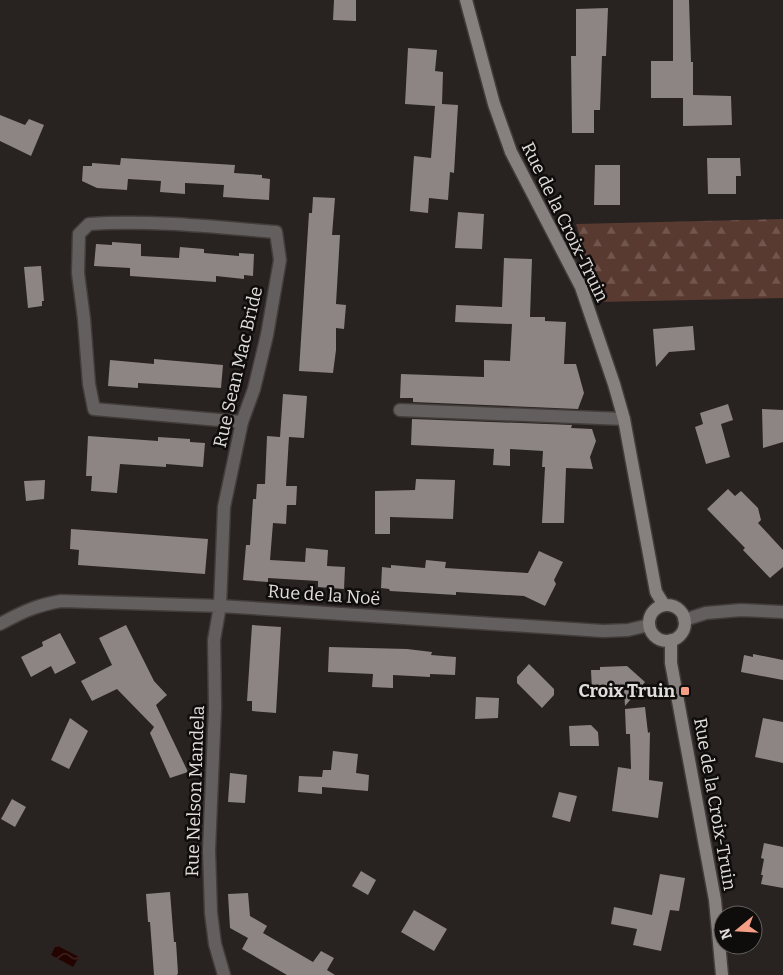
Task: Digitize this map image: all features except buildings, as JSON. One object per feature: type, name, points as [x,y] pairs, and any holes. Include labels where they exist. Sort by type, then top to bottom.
[{"type":"main road","name":"Rue de la Croix-Truin","points":[[466,0],[494,104],[511,152],[581,287],[624,419],[656,592],[664,605]]},
{"type":"main road","points":[[664,605],[675,607],[679,610],[684,620],[683,630],[676,638],[665,641],[654,636],[649,625],[651,614],[664,605]]},
{"type":"main road","name":"Rue de la Croix-Truin","points":[[671,640],[671,663],[715,900],[722,975]]},
{"type":"street","name":"Rue Sean Mac Bride","points":[[220,606],[224,507],[242,422],[254,388],[267,335],[280,260],[276,232],[128,222],[89,224],[78,234],[78,273],[89,384],[94,409],[242,422]]},
{"type":"street","points":[[400,410],[624,419]]},
{"type":"street","name":"Rue de la Noë","points":[[0,624],[42,604],[62,601],[220,606],[603,631],[628,630],[649,625]]},
{"type":"street","name":"Rue Nelson Mandela","points":[[220,606],[214,640],[215,707],[209,850],[211,913],[215,944],[224,975]]},
{"type":"street","points":[[684,620],[706,613],[742,610],[783,612]]},
{"type":"green space","points":[[783,219],[783,298],[599,302],[576,224]]},
{"type":"water","points":[[56,945],[79,957],[73,967],[51,955]]},
{"type":"place","name":"Croix Truin","points":[[685,691]]}]
